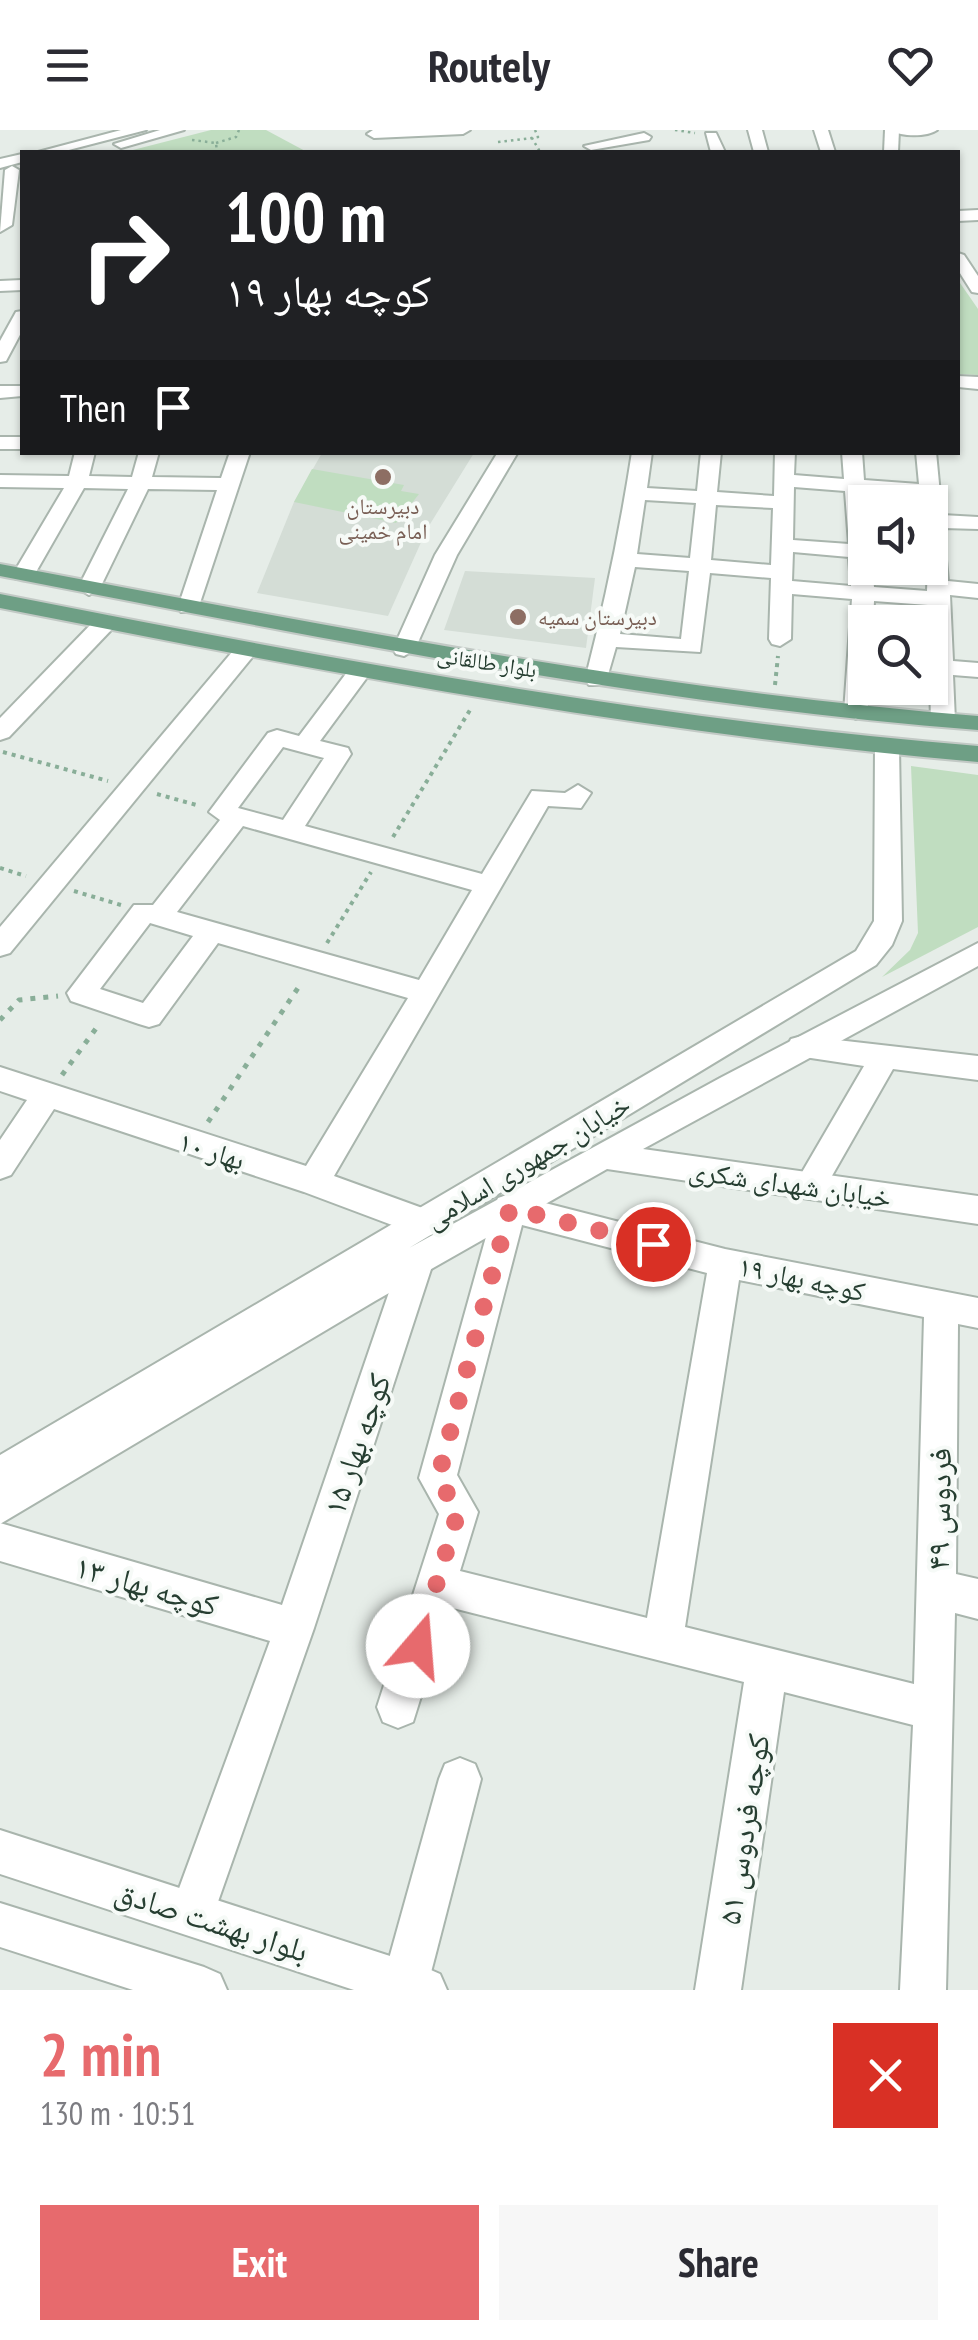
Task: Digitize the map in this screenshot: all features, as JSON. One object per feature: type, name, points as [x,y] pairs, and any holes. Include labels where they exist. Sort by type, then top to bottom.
[{"type":"main road","name":"بلوار طالقانی","points":[[0,570],[404,649],[598,680],[978,723]]},
{"type":"main road","name":"بلوار طالقانی","points":[[0,601],[359,672],[872,746],[978,754]]},
{"type":"main road","points":[[856,712],[872,746]]},
{"type":"street","points":[[54,150],[139,130]]},
{"type":"street","points":[[92,150],[177,130]]},
{"type":"street","points":[[373,136],[463,130]]},
{"type":"street","points":[[584,130],[593,149],[645,137]]},
{"type":"street","points":[[895,130],[930,130]]},
{"type":"street","points":[[711,136],[717,150]]},
{"type":"street","points":[[1,225],[11,174]]},
{"type":"street","points":[[960,261],[978,288]]},
{"type":"street","points":[[0,357],[20,323]]},
{"type":"street","points":[[24,574],[77,482],[84,455]]},
{"type":"street","points":[[89,588],[141,482],[148,455]]},
{"type":"street","points":[[190,608],[239,455]]},
{"type":"street","points":[[404,649],[446,555],[506,455]]},
{"type":"street","points":[[598,680],[604,640],[626,560],[642,455]]},
{"type":"street","points":[[604,640],[692,648],[711,455]]},
{"type":"street","points":[[780,638],[785,455]]},
{"type":"street","points":[[852,455],[854,485]]},
{"type":"street","points":[[926,455],[928,485]]},
{"type":"street","points":[[0,481],[232,484]]},
{"type":"street","points":[[636,493],[708,498],[848,487]]},
{"type":"street","points":[[948,521],[978,523]]},
{"type":"street","points":[[783,545],[848,551]]},
{"type":"street","points":[[626,560],[701,566],[863,593],[978,592]]},
{"type":"street","points":[[856,712],[863,585]]},
{"type":"street","points":[[937,585],[938,605]]},
{"type":"street","points":[[0,732],[106,622]]},
{"type":"street","points":[[0,946],[246,650]]},
{"type":"street","points":[[948,668],[978,670]]},
{"type":"street","points":[[304,746],[359,672]]},
{"type":"street","points":[[942,705],[943,721]]},
{"type":"street","points":[[289,830],[339,754],[276,738],[222,812],[488,885]]},
{"type":"street","name":"خیابان جمهوری اسلامی","points":[[0,1475],[832,979],[876,947],[888,922],[872,746]]},
{"type":"street","points":[[314,1182],[541,797],[572,802],[578,793]]},
{"type":"street","points":[[211,932],[149,1016],[81,994],[206,872],[246,819]]},
{"type":"street","points":[[161,917],[425,992]]},
{"type":"street","name":"خیابان جمهوری اسلامی","points":[[0,1506],[180,1395],[418,1260],[978,952]]},
{"type":"street","points":[[832,979],[866,1012]]},
{"type":"street","points":[[802,1047],[978,1068]]},
{"type":"street","points":[[810,1186],[885,1057]]},
{"type":"street","name":"بهار ۱۰","points":[[0,1079],[314,1182],[424,1223]]},
{"type":"street","points":[[0,1166],[47,1095]]},
{"type":"street","name":"خیابان شهدای شکری","points":[[602,1156],[978,1210]]},
{"type":"street","points":[[398,1707],[458,1512],[438,1478],[510,1208]]},
{"type":"street","name":"کوچه بهار ۱۹","points":[[510,1208],[725,1263],[978,1313]]},
{"type":"street","name":"کوچه بهار ۱۵","points":[[192,1913],[294,1628],[418,1260]]},
{"type":"street","points":[[663,1641],[725,1263]]},
{"type":"street","name":"فردوس ۴۹","points":[[923,1990],[934,1710],[941,1307]]},
{"type":"street","name":"کوچه بهار ۱۳","points":[[0,1542],[294,1628]]},
{"type":"street","points":[[438,1586],[934,1710]]},
{"type":"street","points":[[936,1589],[978,1599]]},
{"type":"street","name":"کوچه فردوس ۵۱","points":[[718,1990],[767,1668]]},
{"type":"street","points":[[414,1987],[460,1779]]},
{"type":"street","name":"بلوار بهشت صادق","points":[[0,1852],[414,1987]]},
{"type":"street","points":[[0,1925],[204,1990]]},
{"type":"path","points":[[177,130],[190,140],[216,143],[236,137],[239,130]]},
{"type":"path","points":[[498,148],[538,137],[535,130]]},
{"type":"path","points":[[532,138],[539,150]]},
{"type":"path","points":[[216,143],[217,150]]},
{"type":"path","points":[[772,702],[780,638]]},
{"type":"path","points":[[194,1144],[316,960],[482,690]]},
{"type":"path","points":[[53,884],[161,917]]},
{"type":"path","points":[[0,1020],[19,1000],[81,994]]},
{"type":"path","points":[[47,1095],[114,1004]]},
{"type":"shaded area","points":[[321,455],[473,455],[427,529],[388,616],[257,593],[294,502]]},
{"type":"shaded area","points":[[465,571],[595,578],[586,648],[444,630]]},
{"type":"green space","points":[[211,130],[266,130],[303,150],[133,150]]},
{"type":"green space","points":[[960,283],[978,309],[978,375],[960,374]]},
{"type":"green space","points":[[312,469],[404,485],[401,491],[419,494],[396,523],[294,502]]},
{"type":"green space","points":[[911,766],[978,775],[978,927],[882,977],[910,950],[918,933]]},
{"type":"place","name":"دبیرستان امام خمینی","points":[[383,477]]},
{"type":"place","name":"دبیرستان سمیه","points":[[518,617]]},
{"type":"route","points":[[418,1646],[458,1512],[438,1478],[510,1208],[653,1244]]}]
